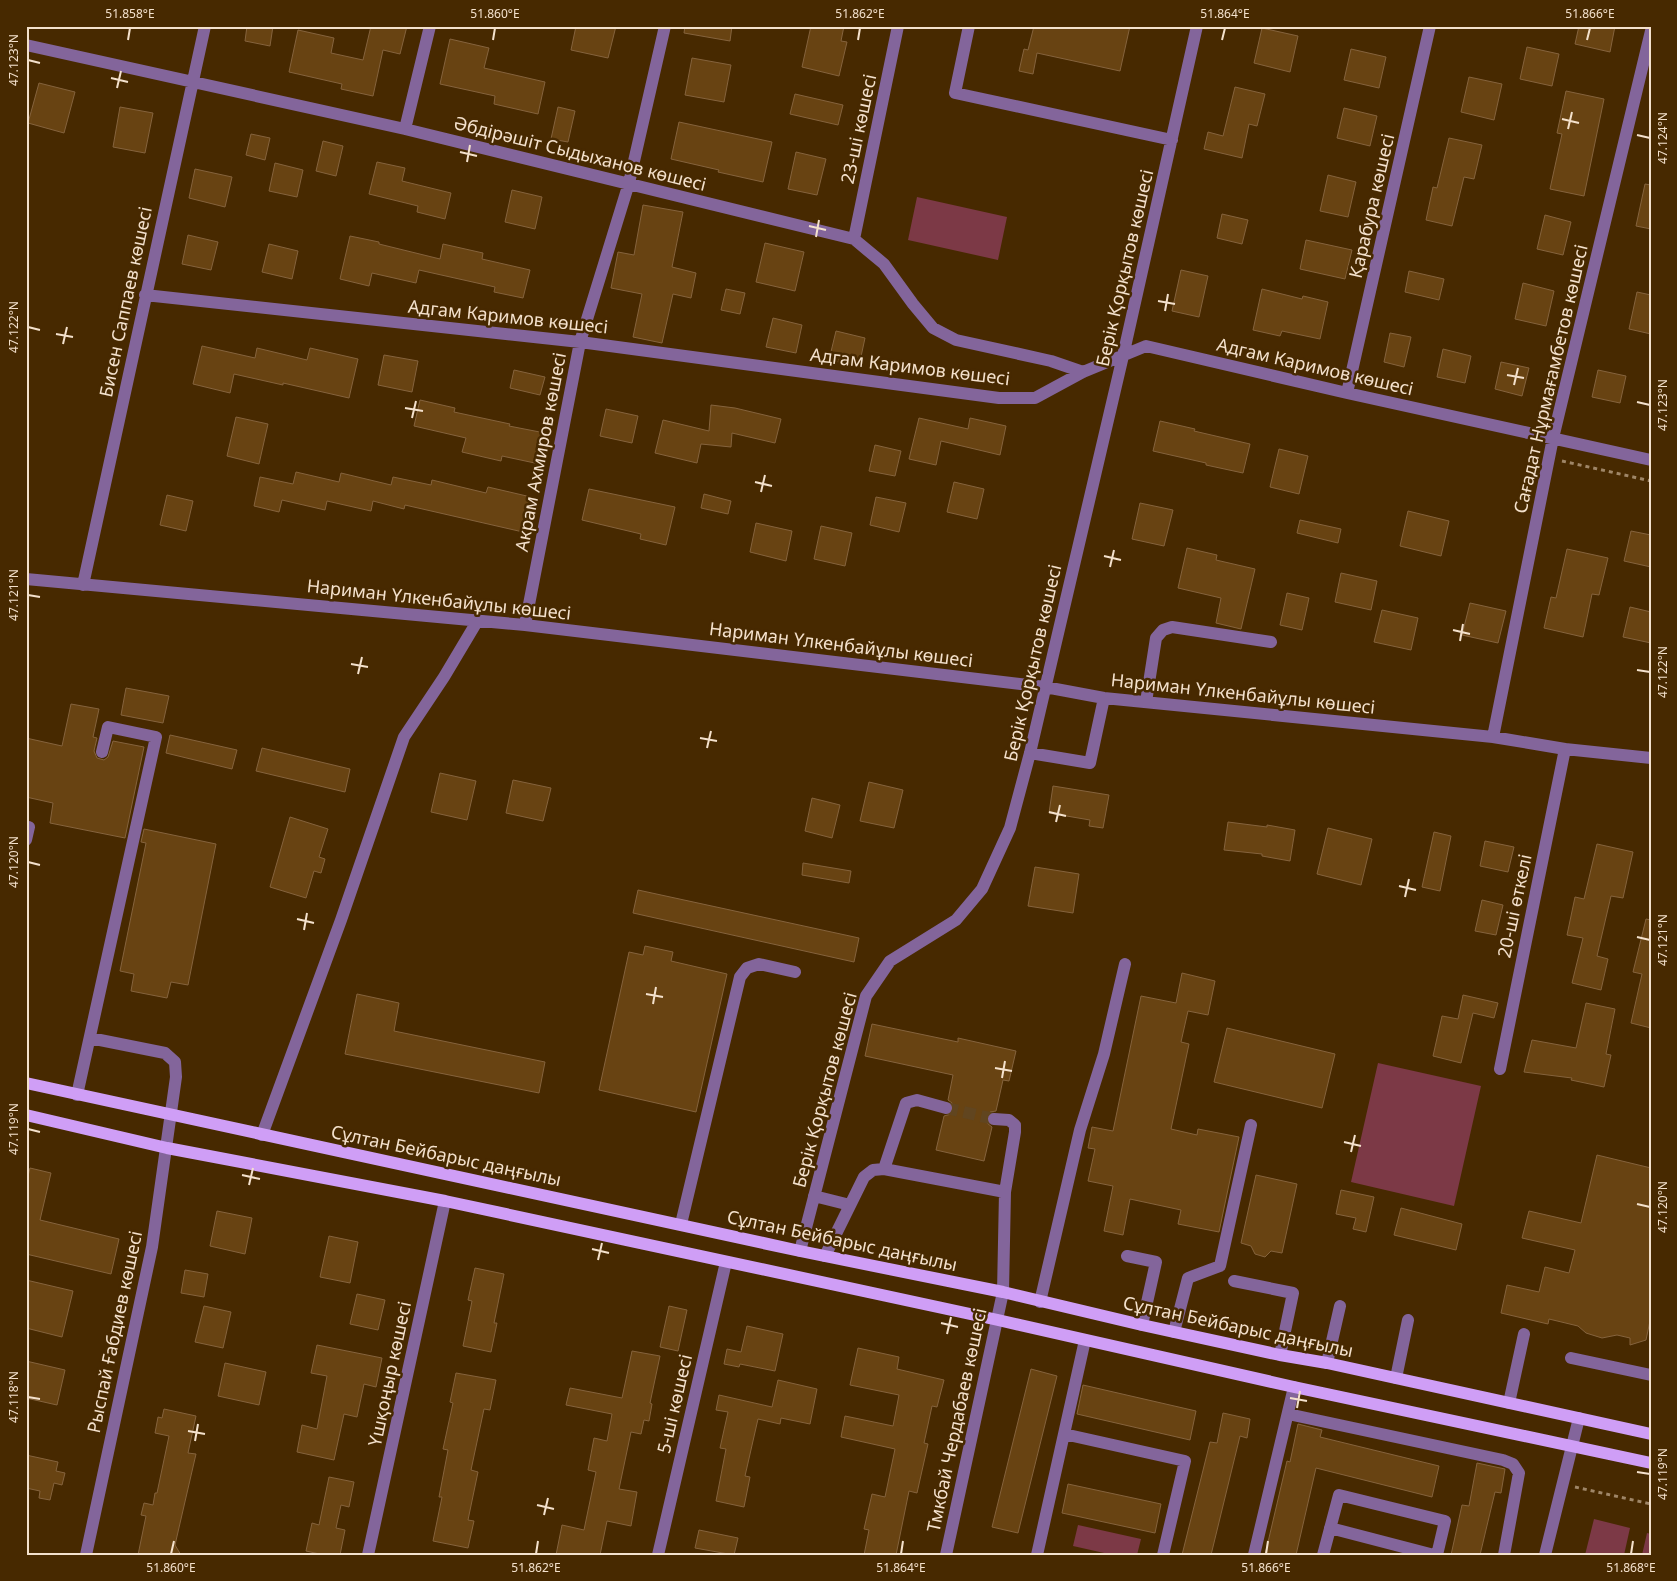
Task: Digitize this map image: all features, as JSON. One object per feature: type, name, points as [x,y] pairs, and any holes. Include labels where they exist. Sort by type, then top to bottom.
[{"type":"main road","name":"Сұлтан Бейбарыс даңғылы","points":[[26,1083],[800,1251],[1003,1292],[1040,1302],[1280,1355],[1327,1363],[1650,1432]]},
{"type":"main road","points":[[26,1115],[167,1148],[445,1200],[998,1320],[1294,1387],[1651,1463]]},
{"type":"street","name":"Бисен Саппаев көшесі","points":[[82,585],[205,26]]},
{"type":"street","points":[[405,129],[430,26]]},
{"type":"street","name":"Акрам Ахмиров көшесі","points":[[525,625],[580,342],[629,183],[665,26]]},
{"type":"street","name":"23-шi көшесi","points":[[854,239],[898,26]]},
{"type":"street","points":[[969,26],[955,93],[1172,140]]},
{"type":"street","name":"Берік Қорқытов көшесі","points":[[800,1251],[866,996],[890,961],[956,920],[982,889],[1010,828],[1030,752],[1123,356],[1197,26]]},
{"type":"street","name":"Қарабура көшесі","points":[[1347,393],[1430,26]]},
{"type":"street","name":"Сағадат Нұрмағамбетов көшесі","points":[[1493,737],[1553,438],[1651,31]]},
{"type":"street","name":"Әбдірәшіт Сыдыханов көшесі","points":[[26,45],[405,129],[854,239],[884,264],[933,328],[956,340],[1051,360],[1083,372]]},
{"type":"street","name":"Адгам Каримов көшесі","points":[[146,295],[580,342],[999,398],[1035,398],[1083,372],[1146,346],[1347,393],[1651,460]]},
{"type":"street","name":"Нариман Үлкенбайұлы көшесі","points":[[26,579],[525,625],[1045,688],[1104,698],[1493,737],[1565,749],[1651,758]]},
{"type":"street","points":[[262,1135],[341,920],[404,737],[444,677],[478,620]]},
{"type":"street","points":[[1146,702],[1156,638],[1163,630],[1172,627],[1271,642]]},
{"type":"street","points":[[1030,752],[1090,763],[1104,698]]},
{"type":"street","points":[[77,1095],[156,737],[108,727],[102,752]]},
{"type":"street","name":"20-ші өткелі","points":[[1500,1069],[1565,749]]},
{"type":"street","points":[[26,840],[29,827]]},
{"type":"street","points":[[681,1224],[740,977],[747,968],[759,964],[795,972]]},
{"type":"street","points":[[1040,1302],[1080,1130],[1104,1054],[1125,964]]},
{"type":"street","name":"Рыспай Ғабдиев көшесі","points":[[86,1555],[152,1248],[176,1077],[175,1062],[165,1052],[90,1038]]},
{"type":"street","points":[[884,1169],[906,1103],[917,1100],[946,1108]]},
{"type":"street","name":"Тмкбай Чердабаев көшесі","points":[[946,1555],[1003,1292],[1005,1192],[1016,1132],[1015,1125],[1009,1120],[994,1119]]},
{"type":"street","points":[[1174,1332],[1188,1278],[1220,1266],[1251,1125]]},
{"type":"street","points":[[825,1256],[864,1177],[873,1170],[884,1169],[1005,1192]]},
{"type":"street","points":[[814,1196],[850,1205]]},
{"type":"street","name":"Үшқоңыр көшесі","points":[[368,1555],[445,1200]]},
{"type":"street","points":[[1127,1256],[1156,1262],[1142,1325]]},
{"type":"street","name":"5-ші көшесі","points":[[658,1555],[726,1262]]},
{"type":"street","points":[[1234,1280],[1293,1293],[1280,1355]]},
{"type":"street","points":[[1327,1363],[1340,1306]]},
{"type":"street","points":[[1396,1378],[1408,1320]]},
{"type":"street","points":[[1509,1403],[1524,1334]]},
{"type":"street","points":[[1036,1555],[1086,1340]]},
{"type":"street","points":[[1571,1358],[1651,1374]]},
{"type":"street","points":[[1254,1555],[1294,1387]]},
{"type":"street","points":[[1288,1414],[1493,1458],[1513,1464],[1519,1473],[1504,1555]]},
{"type":"street","points":[[1545,1555],[1578,1418]]},
{"type":"street","points":[[1064,1434],[1185,1461],[1163,1555]]},
{"type":"street","points":[[1323,1555],[1330,1528],[1339,1495],[1445,1522],[1435,1555],[1330,1528]]},
{"type":"path","points":[[1549,458],[1651,481]]},
{"type":"path","points":[[1562,1484],[1651,1504]]},
{"type":"shaded area","points":[[917,197],[1007,217],[998,260],[908,240]]},
{"type":"shaded area","points":[[1378,1063],[1481,1086],[1454,1206],[1351,1182]]},
{"type":"shaded area","points":[[1594,1519],[1630,1528],[1624,1555],[1585,1555]]},
{"type":"shaded area","points":[[1078,1525],[1141,1539],[1137,1555],[1113,1555],[1073,1546]]},
{"type":"shaded area","points":[[1647,1533],[1651,1534],[1651,1555],[1642,1555]]},
{"type":"building","points":[[247,26],[273,26],[270,46],[245,41]]},
{"type":"building","points":[[371,26],[407,26],[400,54],[383,50],[373,96],[341,89],[342,84],[289,72],[298,30],[334,38],[331,53],[363,60]]},
{"type":"building","points":[[576,26],[616,26],[608,58],[571,50]]},
{"type":"building","points":[[685,26],[732,26],[730,41],[684,33]]},
{"type":"building","points":[[811,26],[844,26],[841,41],[847,42],[839,76],[802,67]]},
{"type":"building","points":[[1034,26],[1130,26],[1120,71],[1037,53],[1033,74],[1019,71],[1024,49],[1028,50]]},
{"type":"building","points":[[1579,26],[1615,26],[1610,52],[1575,44]]},
{"type":"building","points":[[1262,28],[1298,36],[1290,72],[1254,63]]},
{"type":"building","points":[[450,39],[489,48],[484,68],[545,82],[538,114],[494,104],[495,96],[440,84]]},
{"type":"building","points":[[1527,47],[1559,54],[1552,86],[1520,79]]},
{"type":"building","points":[[1351,49],[1386,57],[1379,88],[1344,80]]},
{"type":"building","points":[[692,58],[731,65],[724,102],[685,95]]},
{"type":"building","points":[[1469,77],[1502,84],[1494,120],[1461,112]]},
{"type":"building","points":[[39,83],[75,92],[64,133],[28,123]]},
{"type":"building","points":[[1235,87],[1265,94],[1257,126],[1249,124],[1242,158],[1204,149],[1208,132],[1223,136]]},
{"type":"building","points":[[1566,91],[1604,99],[1584,196],[1550,189],[1562,134],[1557,133]]},
{"type":"building","points":[[795,94],[843,105],[838,125],[790,114]]},
{"type":"building","points":[[120,107],[153,113],[145,153],[113,147]]},
{"type":"building","points":[[558,107],[575,111],[568,142],[551,139]]},
{"type":"building","points":[[1344,108],[1377,116],[1370,146],[1337,138]]},
{"type":"building","points":[[679,122],[772,142],[763,182],[671,159]]},
{"type":"building","points":[[251,134],[270,138],[265,160],[246,155]]},
{"type":"building","points":[[1449,138],[1482,145],[1474,179],[1464,177],[1452,226],[1426,220],[1433,187],[1437,188]]},
{"type":"building","points":[[323,141],[343,146],[336,176],[316,171]]},
{"type":"building","points":[[796,152],[826,159],[817,195],[788,189]]},
{"type":"building","points":[[377,162],[405,168],[402,181],[451,193],[445,219],[417,212],[418,206],[369,194]]},
{"type":"building","points":[[275,163],[303,170],[297,197],[269,191]]},
{"type":"building","points":[[195,169],[232,177],[225,207],[189,198]]},
{"type":"building","points":[[1328,175],[1356,182],[1348,217],[1320,211]]},
{"type":"building","points":[[1645,184],[1651,185],[1651,229],[1636,226]]},
{"type":"building","points":[[512,190],[542,197],[535,229],[505,222]]},
{"type":"building","points":[[643,205],[683,212],[672,267],[696,273],[691,298],[673,294],[662,343],[633,337],[642,294],[611,288],[618,252],[634,255]]},
{"type":"building","points":[[1222,214],[1248,220],[1242,244],[1217,238]]},
{"type":"building","points":[[1545,215],[1571,222],[1563,255],[1537,249]]},
{"type":"building","points":[[188,235],[218,242],[211,270],[182,264]]},
{"type":"building","points":[[350,236],[440,259],[443,244],[483,253],[482,259],[530,270],[523,298],[494,292],[495,287],[419,270],[416,283],[372,273],[369,286],[340,279]]},
{"type":"building","points":[[1306,240],[1352,250],[1345,279],[1300,269]]},
{"type":"building","points":[[765,243],[804,252],[795,291],[756,282]]},
{"type":"building","points":[[269,244],[298,251],[292,279],[262,272]]},
{"type":"building","points":[[1181,270],[1208,276],[1199,317],[1172,311]]},
{"type":"building","points":[[1409,271],[1444,279],[1439,300],[1405,292]]},
{"type":"building","points":[[1523,283],[1554,291],[1546,326],[1515,319]]},
{"type":"building","points":[[726,289],[745,293],[740,314],[721,310]]},
{"type":"building","points":[[1262,289],[1302,299],[1303,296],[1328,302],[1320,339],[1282,331],[1280,336],[1253,330]]},
{"type":"building","points":[[1637,292],[1651,295],[1651,334],[1629,329]]},
{"type":"building","points":[[773,318],[802,325],[796,353],[766,347]]},
{"type":"building","points":[[836,331],[865,338],[859,366],[829,360]]},
{"type":"building","points":[[1390,333],[1411,337],[1404,367],[1384,362]]},
{"type":"building","points":[[202,346],[255,358],[257,348],[307,360],[310,348],[358,359],[349,398],[234,374],[230,393],[193,384]]},
{"type":"building","points":[[1443,349],[1471,356],[1465,383],[1437,377]]},
{"type":"building","points":[[384,355],[418,361],[412,392],[378,385]]},
{"type":"building","points":[[1501,362],[1529,368],[1522,396],[1495,389]]},
{"type":"building","points":[[514,370],[545,377],[540,395],[510,388]]},
{"type":"building","points":[[1598,370],[1626,376],[1620,403],[1592,397]]},
{"type":"building","points":[[420,400],[455,408],[454,412],[550,434],[544,465],[502,456],[501,461],[462,452],[466,438],[414,426]]},
{"type":"building","points":[[711,405],[735,408],[781,419],[775,443],[732,433],[731,447],[701,444],[697,463],[655,453],[663,420],[709,431]]},
{"type":"building","points":[[606,409],[638,416],[632,443],[600,436]]},
{"type":"building","points":[[236,417],[268,424],[259,464],[227,456]]},
{"type":"building","points":[[919,418],[968,429],[970,418],[1006,426],[1000,455],[941,441],[936,465],[909,459]]},
{"type":"building","points":[[1160,421],[1250,444],[1243,473],[1153,451]]},
{"type":"building","points":[[875,445],[901,451],[895,476],[869,471]]},
{"type":"building","points":[[1279,449],[1308,456],[1299,494],[1270,487]]},
{"type":"building","points":[[296,472],[339,482],[341,473],[391,485],[393,477],[431,485],[432,480],[486,493],[488,487],[531,497],[523,532],[405,505],[404,509],[373,501],[371,511],[327,501],[325,510],[282,500],[279,512],[254,506],[260,477],[293,484]]},
{"type":"building","points":[[954,482],[984,489],[977,519],[947,512]]},
{"type":"building","points":[[589,489],[675,507],[666,545],[640,539],[641,534],[582,520]]},
{"type":"building","points":[[704,494],[731,501],[728,514],[701,508]]},
{"type":"building","points":[[167,495],[193,501],[186,531],[160,525]]},
{"type":"building","points":[[876,497],[906,503],[899,532],[870,525]]},
{"type":"building","points":[[1140,503],[1173,510],[1164,546],[1132,539]]},
{"type":"building","points":[[1408,511],[1449,521],[1441,556],[1400,546]]},
{"type":"building","points":[[1300,520],[1341,529],[1338,543],[1297,533]]},
{"type":"building","points":[[756,523],[792,531],[786,561],[750,552]]},
{"type":"building","points":[[821,526],[852,533],[845,566],[814,559]]},
{"type":"building","points":[[1631,531],[1651,535],[1651,567],[1624,561]]},
{"type":"building","points":[[1187,548],[1217,555],[1216,560],[1255,569],[1241,629],[1216,623],[1221,598],[1178,588]]},
{"type":"building","points":[[1567,549],[1608,558],[1599,595],[1592,594],[1583,637],[1544,628],[1551,597],[1556,598]]},
{"type":"building","points":[[1341,573],[1377,581],[1371,610],[1335,602]]},
{"type":"building","points":[[1287,593],[1309,598],[1302,630],[1280,625]]},
{"type":"building","points":[[1470,603],[1506,611],[1498,643],[1462,635]]},
{"type":"building","points":[[1630,607],[1651,612],[1651,643],[1623,637]]},
{"type":"building","points":[[1382,610],[1418,618],[1411,650],[1374,642]]},
{"type":"building","points":[[126,688],[169,696],[163,723],[121,715]]},
{"type":"building","points":[[71,704],[99,709],[93,737],[97,738],[94,751],[97,758],[104,760],[108,757],[113,741],[144,747],[125,838],[50,823],[53,803],[26,797],[26,738],[62,746]]},
{"type":"building","points":[[170,735],[237,750],[232,769],[166,753]]},
{"type":"building","points":[[262,748],[350,769],[345,792],[256,771]]},
{"type":"building","points":[[440,773],[476,781],[467,820],[431,812]]},
{"type":"building","points":[[513,780],[551,788],[543,821],[506,813]]},
{"type":"building","points":[[869,782],[903,790],[894,828],[860,821]]},
{"type":"building","points":[[1053,786],[1109,795],[1103,828],[1089,826],[1090,820],[1049,813]]},
{"type":"building","points":[[812,798],[840,805],[832,838],[805,831]]},
{"type":"building","points":[[290,817],[328,829],[319,857],[325,859],[321,873],[314,871],[306,898],[270,887]]},
{"type":"building","points":[[1228,822],[1267,827],[1267,825],[1295,830],[1290,861],[1262,856],[1262,854],[1224,850]]},
{"type":"building","points":[[1328,828],[1372,839],[1361,885],[1317,874]]},
{"type":"building","points":[[144,829],[216,844],[188,985],[171,982],[167,998],[131,991],[134,974],[120,971],[146,843],[141,842]]},
{"type":"building","points":[[1434,832],[1451,836],[1440,891],[1422,887]]},
{"type":"building","points":[[1485,841],[1514,847],[1508,872],[1480,866]]},
{"type":"building","points":[[1597,844],[1633,852],[1623,898],[1611,896],[1597,956],[1608,959],[1601,990],[1572,983],[1583,938],[1567,935],[1575,897],[1584,899]]},
{"type":"building","points":[[803,863],[851,871],[849,883],[802,875]]},
{"type":"building","points":[[1035,867],[1079,874],[1073,913],[1028,906]]},
{"type":"building","points":[[638,890],[859,938],[854,962],[633,913]]},
{"type":"building","points":[[1482,900],[1503,905],[1496,935],[1475,931]]},
{"type":"building","points":[[1646,919],[1651,920],[1651,1028],[1631,1023],[1642,974],[1633,972]]},
{"type":"building","points":[[645,946],[673,952],[671,961],[727,974],[696,1112],[599,1090],[629,952],[643,955]]},
{"type":"building","points":[[1182,973],[1215,981],[1208,1015],[1188,1011],[1181,1042],[1189,1044],[1171,1129],[1197,1135],[1198,1129],[1239,1137],[1219,1232],[1178,1224],[1181,1210],[1130,1199],[1123,1235],[1104,1231],[1113,1186],[1088,1181],[1095,1149],[1088,1148],[1092,1127],[1113,1131],[1141,996],[1176,1003]]},
{"type":"building","points":[[357,994],[399,1003],[394,1031],[545,1062],[539,1093],[345,1054]]},
{"type":"building","points":[[1463,995],[1498,1003],[1494,1018],[1473,1013],[1461,1063],[1433,1056],[1442,1016],[1458,1019]]},
{"type":"building","points":[[1586,1003],[1615,1009],[1606,1054],[1611,1055],[1604,1087],[1571,1080],[1572,1078],[1524,1072],[1532,1040],[1576,1048]]},
{"type":"building","points":[[872,1024],[958,1042],[958,1038],[1016,1051],[1009,1081],[1003,1080],[996,1111],[990,1112],[986,1118],[987,1123],[992,1127],[984,1161],[936,1150],[944,1116],[951,1114],[954,1110],[952,1103],[948,1100],[953,1075],[865,1056]]},
{"type":"building","points":[[1227,1028],[1335,1054],[1322,1108],[1214,1082]]},
{"type":"building","points":[[1597,1155],[1651,1168],[1651,1316],[1646,1340],[1630,1345],[1630,1338],[1617,1335],[1602,1338],[1586,1333],[1578,1326],[1549,1319],[1548,1324],[1501,1313],[1507,1285],[1539,1292],[1545,1267],[1569,1273],[1575,1250],[1522,1238],[1529,1211],[1581,1223]]},
{"type":"building","points":[[30,1168],[51,1173],[40,1220],[119,1239],[111,1274],[26,1254],[26,1184]]},
{"type":"building","points":[[1256,1175],[1297,1184],[1282,1253],[1271,1251],[1265,1257],[1255,1254],[1251,1246],[1241,1243]]},
{"type":"building","points":[[1341,1190],[1374,1197],[1366,1232],[1353,1229],[1356,1218],[1336,1214]]},
{"type":"building","points":[[1401,1208],[1462,1224],[1456,1250],[1394,1235]]},
{"type":"building","points":[[217,1211],[252,1218],[245,1254],[210,1246]]},
{"type":"building","points":[[329,1236],[358,1242],[350,1283],[320,1277]]},
{"type":"building","points":[[475,1268],[504,1274],[494,1323],[497,1323],[491,1352],[463,1346],[472,1301],[468,1300]]},
{"type":"building","points":[[185,1270],[208,1274],[204,1297],[181,1293]]},
{"type":"building","points":[[26,1280],[73,1291],[62,1337],[26,1328]]},
{"type":"building","points":[[357,1294],[385,1300],[378,1330],[350,1324]]},
{"type":"building","points":[[204,1306],[231,1312],[223,1348],[195,1342]]},
{"type":"building","points":[[669,1306],[687,1310],[678,1351],[660,1347]]},
{"type":"building","points":[[747,1326],[783,1334],[775,1371],[740,1364],[739,1367],[724,1364],[727,1349],[741,1352]]},
{"type":"building","points":[[317,1345],[382,1358],[376,1387],[364,1384],[357,1417],[344,1414],[334,1460],[297,1452],[302,1425],[317,1429],[327,1376],[311,1373]]},
{"type":"building","points":[[858,1348],[899,1357],[897,1369],[944,1380],[937,1407],[932,1406],[924,1443],[928,1444],[917,1493],[909,1491],[896,1555],[864,1555],[869,1530],[864,1529],[872,1494],[885,1497],[895,1449],[841,1437],[845,1416],[893,1426],[899,1395],[850,1385]]},
{"type":"building","points":[[632,1351],[660,1356],[650,1403],[652,1404],[649,1421],[644,1420],[641,1434],[631,1432],[619,1489],[637,1492],[631,1526],[607,1521],[600,1555],[556,1555],[562,1525],[584,1530],[596,1472],[588,1470],[594,1438],[607,1441],[612,1414],[566,1405],[570,1388],[622,1398]]},
{"type":"building","points":[[26,1361],[65,1370],[57,1405],[26,1398]]},
{"type":"building","points":[[225,1363],[266,1372],[259,1405],[218,1396]]},
{"type":"building","points":[[1031,1369],[1057,1376],[1018,1533],[992,1527]]},
{"type":"building","points":[[456,1373],[496,1380],[490,1410],[484,1409],[471,1470],[478,1472],[468,1520],[474,1521],[468,1548],[433,1541],[442,1497],[439,1497],[448,1450],[443,1449],[453,1403],[450,1402]]},
{"type":"building","points":[[778,1380],[817,1389],[810,1424],[781,1418],[780,1424],[758,1419],[745,1476],[750,1477],[744,1507],[716,1501],[726,1449],[720,1448],[728,1412],[716,1410],[719,1395],[772,1407]]},
{"type":"building","points":[[1083,1385],[1196,1411],[1190,1440],[1077,1414]]},
{"type":"building","points":[[164,1409],[196,1416],[188,1453],[196,1454],[175,1545],[181,1555],[138,1555],[146,1516],[141,1515],[144,1503],[153,1505],[169,1436],[155,1433],[158,1417],[162,1418]]},
{"type":"building","points":[[1223,1413],[1250,1419],[1247,1438],[1240,1436],[1211,1555],[1182,1555],[1210,1442],[1217,1443]]},
{"type":"building","points":[[1298,1424],[1322,1430],[1320,1437],[1439,1466],[1432,1497],[1316,1468],[1296,1555],[1265,1555],[1287,1461],[1290,1462]]},
{"type":"building","points":[[26,1455],[58,1462],[56,1471],[65,1473],[62,1485],[54,1483],[50,1500],[39,1498],[40,1491],[26,1488]]},
{"type":"building","points":[[1477,1463],[1505,1469],[1501,1493],[1495,1492],[1480,1555],[1451,1555],[1462,1505],[1469,1506]]},
{"type":"building","points":[[329,1477],[354,1482],[349,1507],[341,1505],[336,1528],[345,1530],[340,1555],[324,1555],[306,1551],[312,1523],[319,1525]]},
{"type":"building","points":[[1068,1484],[1161,1504],[1155,1533],[1062,1513]]},
{"type":"building","points":[[699,1530],[738,1538],[734,1555],[695,1548]]},
{"type":"tunnel","points":[[946,1108],[994,1119]]}]
